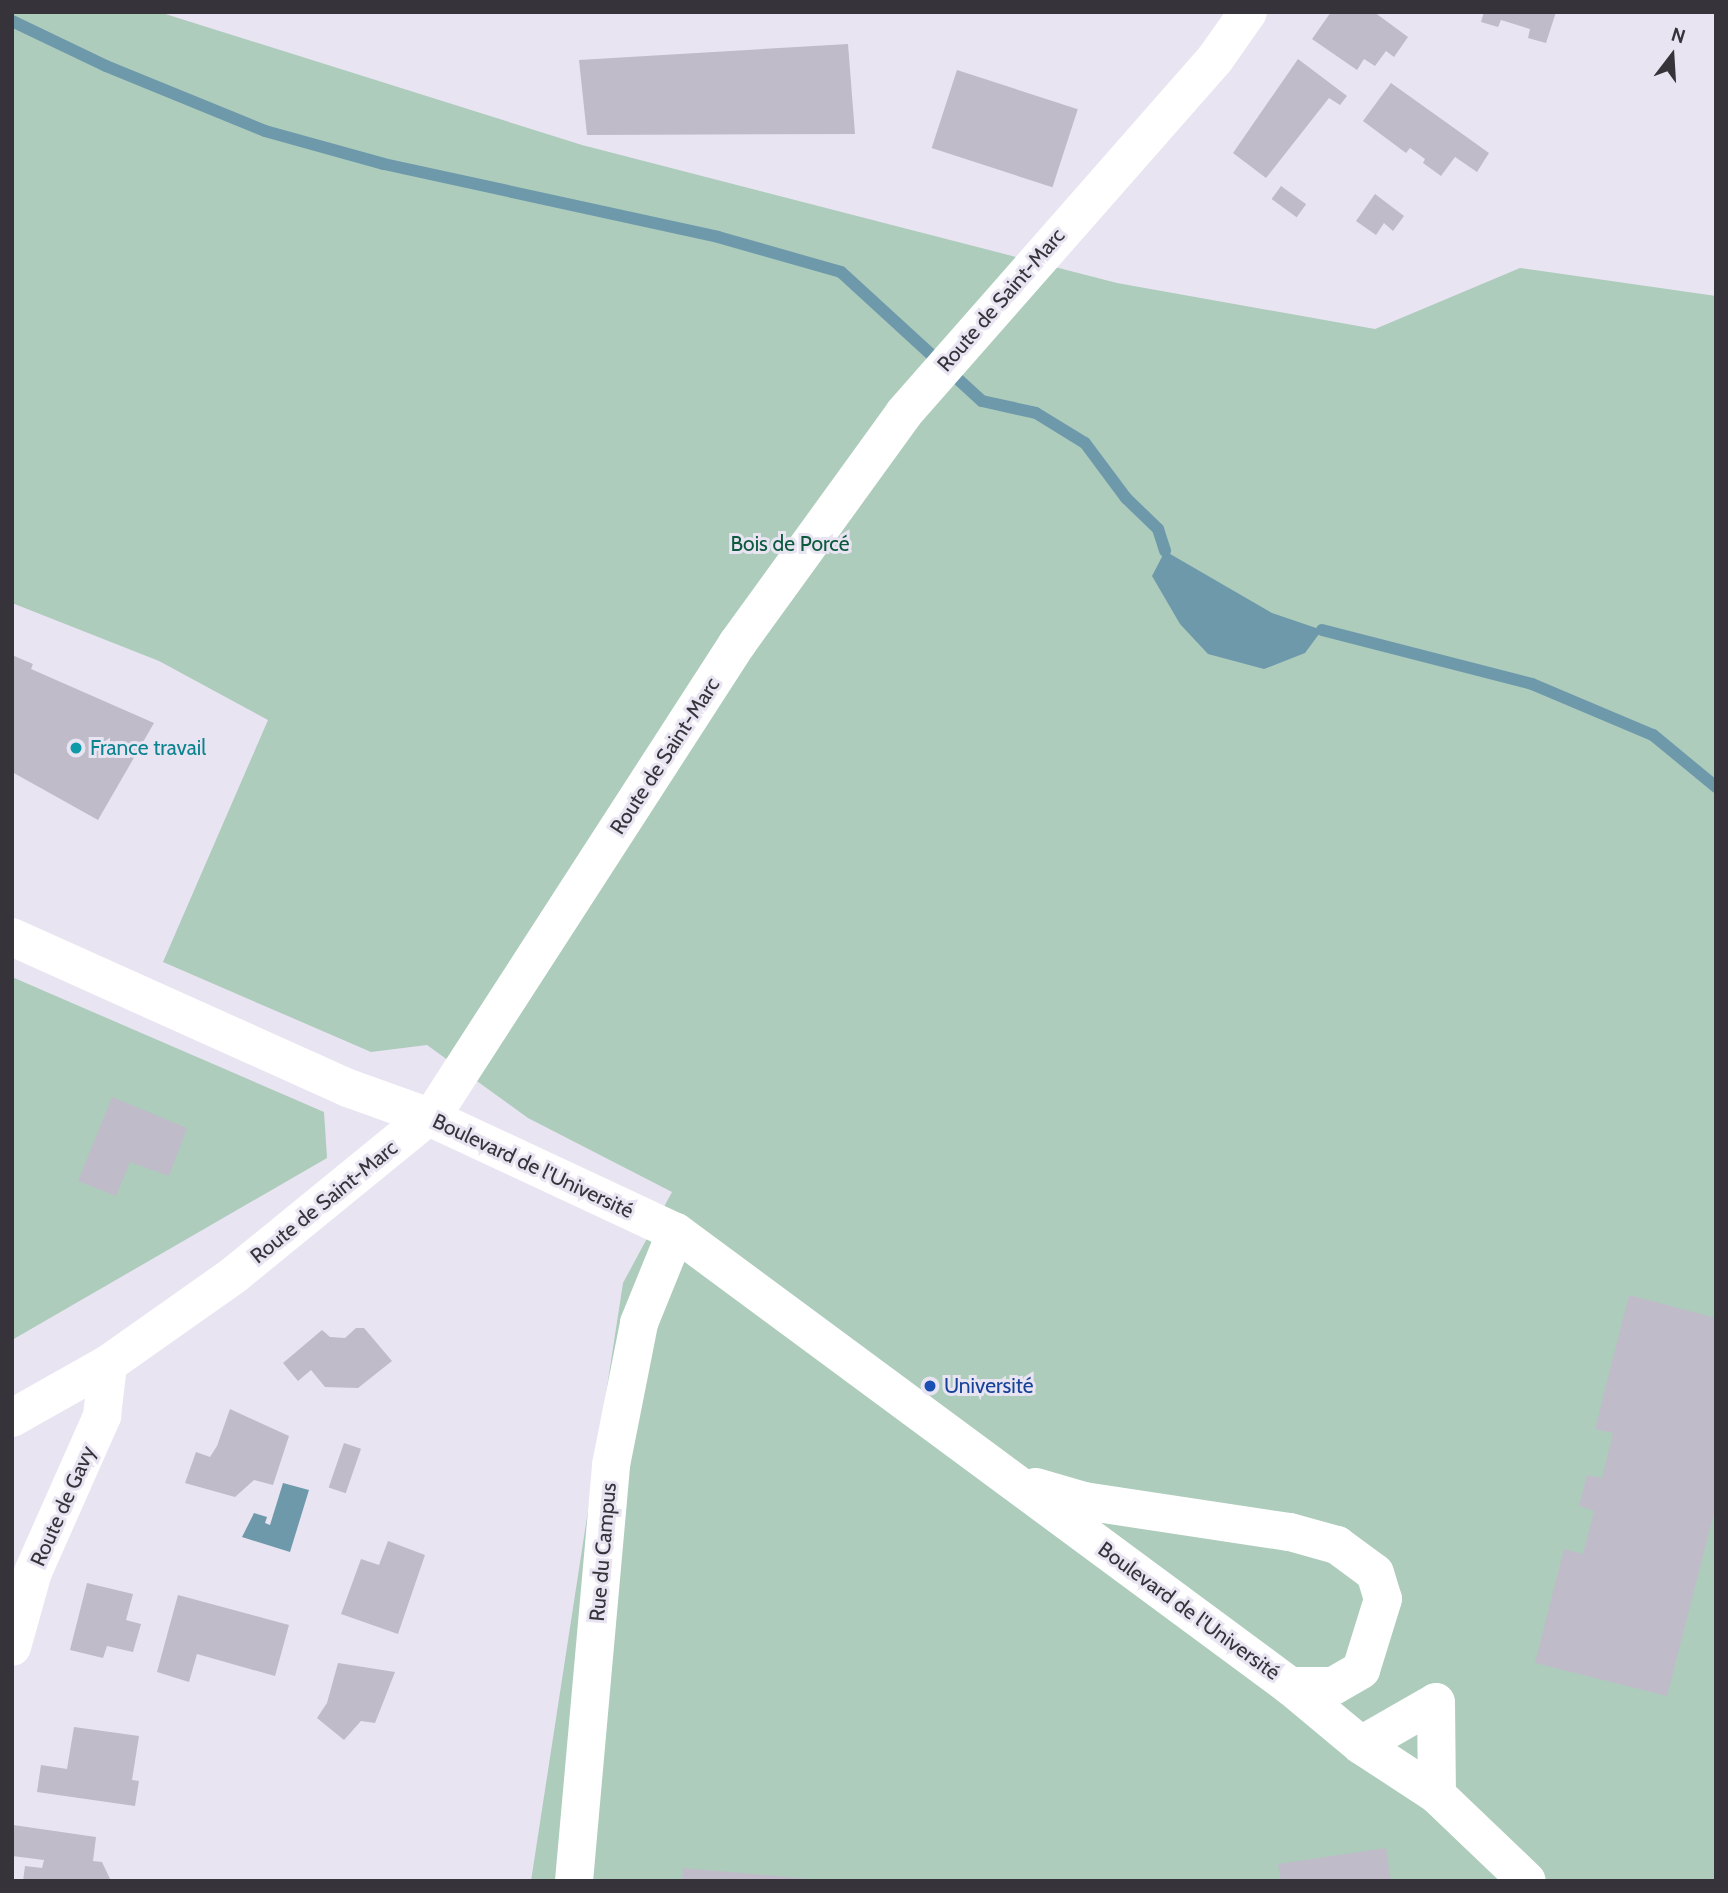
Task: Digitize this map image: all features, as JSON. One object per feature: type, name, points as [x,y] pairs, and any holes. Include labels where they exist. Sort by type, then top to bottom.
[{"type":"street","name":"Route de Saint-Marc","points":[[12,1418],[108,1364],[234,1275],[429,1117],[737,643],[912,403],[1215,59],[1248,12]]},
{"type":"street","name":"Boulevard de l'Université","points":[[12,937],[348,1088],[429,1117],[676,1232],[1007,1478],[1290,1686],[1333,1686],[1361,1670],[1383,1599],[1375,1573],[1337,1545],[1290,1532],[1084,1502],[1007,1478]]},
{"type":"street","name":"Rue du Campus","points":[[574,1881],[611,1465],[639,1323],[676,1232]]},
{"type":"street","name":"Route de Gavy","points":[[12,1647],[33,1572],[102,1416],[108,1364]]},
{"type":"street","points":[[1290,1686],[1361,1745],[1437,1795],[1527,1881]]},
{"type":"street","points":[[1361,1745],[1436,1702],[1437,1795]]},
{"type":"green space","name":"Bois de Porcé","points":[[12,12],[159,12],[582,145],[1117,283],[1375,329],[1520,268],[1716,296],[1716,1881],[531,1881],[623,1283],[672,1192],[528,1118],[427,1045],[371,1052],[163,962],[268,720],[159,661],[12,603]]},
{"type":"green space","points":[[12,977],[324,1112],[327,1158],[12,1340]]},
{"type":"water","points":[[1165,551],[1272,613],[1322,630],[1305,653],[1264,669],[1208,654],[1180,624],[1152,576]]},
{"type":"water","points":[[283,1483],[309,1490],[290,1552],[242,1537],[254,1513],[267,1517],[265,1523],[270,1525]]},
{"type":"building","points":[[1331,12],[1374,12],[1408,37],[1394,57],[1386,51],[1375,66],[1364,59],[1357,70],[1312,39]]},
{"type":"building","points":[[1484,12],[1556,12],[1546,43],[1528,38],[1530,29],[1501,20],[1498,27],[1481,22]]},
{"type":"building","points":[[848,44],[855,134],[587,135],[579,60]]},
{"type":"building","points":[[1298,59],[1347,96],[1340,105],[1329,98],[1266,178],[1233,153]]},
{"type":"building","points":[[957,70],[1078,109],[1052,187],[932,148]]},
{"type":"building","points":[[1391,83],[1489,153],[1477,172],[1455,157],[1441,176],[1423,163],[1425,159],[1410,148],[1406,153],[1363,121]]},
{"type":"building","points":[[1281,186],[1306,204],[1297,217],[1272,199]]},
{"type":"building","points":[[1375,194],[1404,216],[1393,231],[1384,223],[1376,235],[1356,221]]},
{"type":"building","name":"France travail","points":[[12,655],[33,664],[31,669],[154,723],[98,820],[12,772]]},
{"type":"building","points":[[112,1097],[187,1128],[169,1176],[130,1162],[116,1196],[78,1181]]},
{"type":"building","points":[[1629,1295],[1716,1318],[1716,1505],[1667,1696],[1535,1663],[1564,1549],[1583,1554],[1594,1511],[1579,1506],[1587,1475],[1602,1478],[1613,1433],[1595,1429]]},
{"type":"building","points":[[356,1328],[364,1328],[392,1361],[358,1388],[325,1387],[311,1370],[298,1381],[283,1363],[322,1330],[330,1337],[345,1338]]},
{"type":"building","points":[[230,1409],[289,1436],[273,1485],[254,1480],[235,1497],[185,1483],[196,1452],[210,1457],[217,1446]]},
{"type":"building","points":[[344,1443],[361,1449],[346,1493],[329,1487]]},
{"type":"building","points":[[388,1541],[425,1555],[398,1634],[341,1614],[361,1559],[379,1565]]},
{"type":"building","points":[[87,1583],[133,1594],[126,1620],[141,1624],[133,1652],[107,1646],[103,1658],[70,1650]]},
{"type":"building","points":[[178,1595],[289,1625],[275,1676],[197,1654],[189,1682],[157,1672]]},
{"type":"building","points":[[338,1663],[395,1672],[375,1723],[361,1721],[344,1740],[317,1718],[327,1703]]},
{"type":"building","points":[[74,1727],[139,1736],[132,1780],[139,1781],[135,1806],[37,1792],[41,1765],[67,1769]]},
{"type":"building","points":[[13,1825],[96,1837],[93,1861],[102,1862],[111,1881],[23,1881],[25,1866],[42,1868],[44,1860],[12,1856]]},
{"type":"building","points":[[1386,1848],[1391,1881],[1281,1881],[1278,1864]]},
{"type":"building","points":[[683,1868],[810,1879],[810,1881],[682,1881]]},
{"type":"waterway","points":[[12,21],[106,66],[265,131],[384,164],[718,237],[841,272],[982,401],[1036,413],[1085,443],[1126,498],[1158,529],[1165,551]]},
{"type":"waterway","points":[[1322,630],[1532,684],[1653,735],[1716,787]]},
{"type":"place","name":"France travail","points":[[76,748]]},
{"type":"place","name":"Université","points":[[930,1386]]}]
